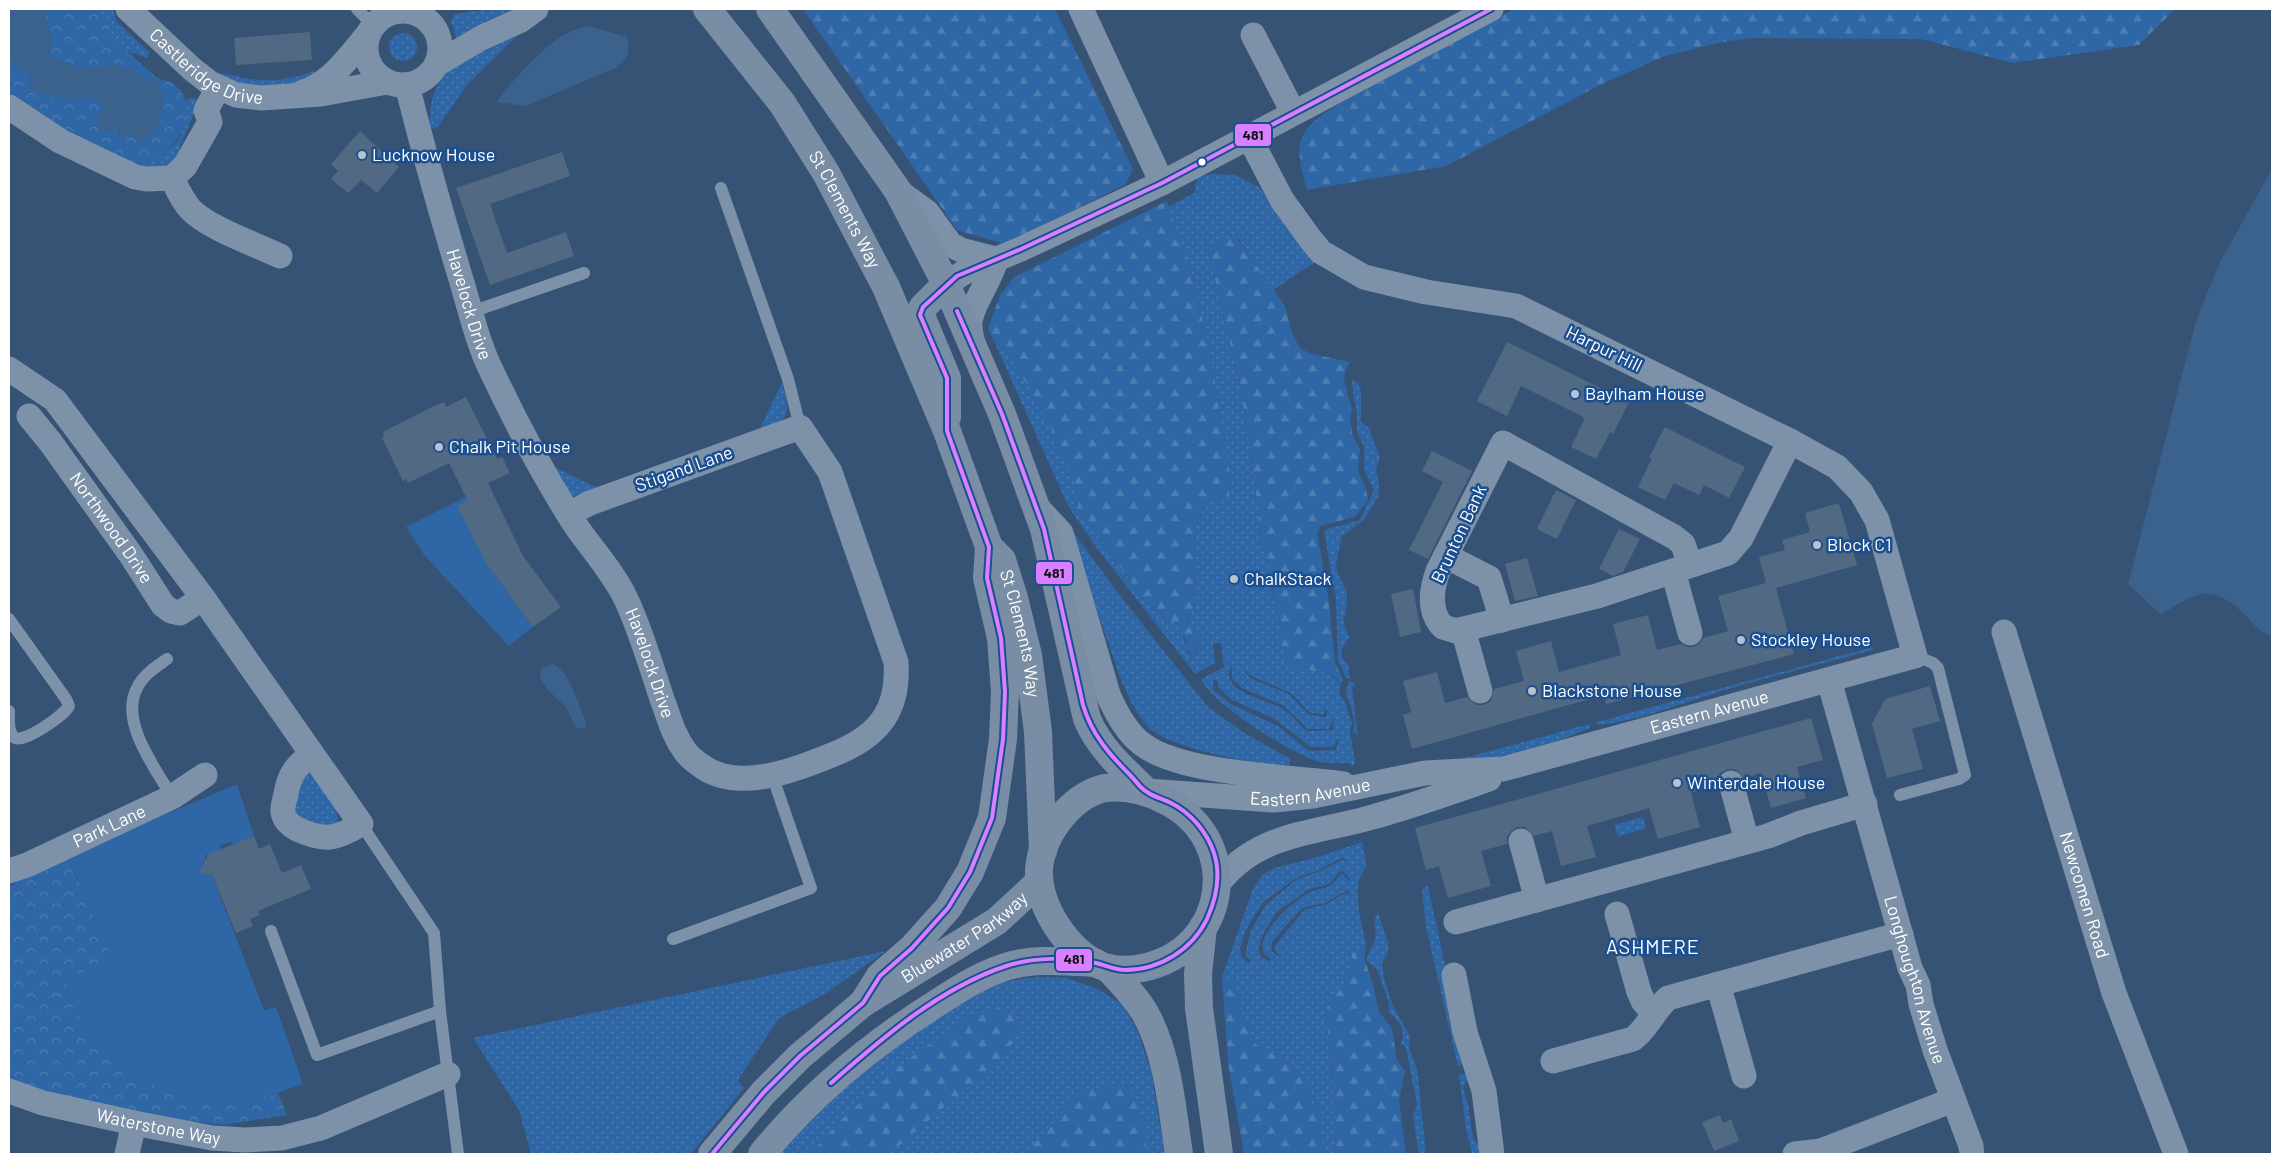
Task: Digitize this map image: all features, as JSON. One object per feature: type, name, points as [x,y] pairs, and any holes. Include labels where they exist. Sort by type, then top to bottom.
[{"type":"main road","name":"St Clements Way","points":[[707,9],[769,85],[826,173],[886,288],[947,431],[989,547],[1002,560],[1028,654],[1038,732],[1043,851]]},
{"type":"main road","points":[[770,9],[898,191],[946,284],[1002,414],[1044,529],[1087,719],[1094,734],[1106,752],[1146,791],[1182,809],[1202,830],[1216,862],[1217,885],[1215,898],[1203,927],[1198,968],[1199,1008],[1219,1154]]},
{"type":"main road","name":"St Clements Way","points":[[946,284],[923,307],[920,313],[946,378],[947,431]]},
{"type":"main road","points":[[862,1003],[880,976],[912,948],[948,908],[970,872],[992,818],[1004,739],[1005,692],[1001,638],[987,578],[989,547]]},
{"type":"main road","points":[[1146,791],[1116,787],[1091,793],[1077,801],[1063,814],[1043,851],[1039,869],[1040,882],[1048,908],[1058,926],[1078,950],[1102,966],[1137,1001],[1152,1029],[1163,1065],[1179,1154]]},
{"type":"main road","name":"Bluewater Parkway","points":[[712,1154],[764,1092],[800,1056],[862,1003],[997,921],[1040,882]]},
{"type":"main road","points":[[762,1154],[805,1107],[849,1066],[911,1019],[967,985],[998,970],[1022,963],[1045,960],[1127,970],[1159,963],[1182,950],[1203,927]]},
{"type":"street","name":"Castleridge Drive","points":[[128,9],[186,64],[218,88],[236,95],[253,98],[321,94],[425,78],[437,64],[481,38],[521,20],[536,9]]},
{"type":"street","points":[[1081,9],[1162,183]]},
{"type":"street","points":[[946,284],[963,273],[1028,246],[1162,183],[1293,112],[1491,9]]},
{"type":"street","name":"Castleridge Drive","points":[[296,94],[316,88],[343,64],[366,23],[394,11],[425,11],[440,41],[437,64]]},
{"type":"street","points":[[366,23],[366,56],[374,71],[397,83]]},
{"type":"street","points":[[1253,35],[1293,112]]},
{"type":"street","name":"Havelock Drive","points":[[397,83],[491,370],[532,450],[569,514],[623,594],[674,733],[686,752],[704,768],[723,777],[752,780],[772,775],[838,752],[860,742],[879,726],[892,704],[897,684],[896,662],[890,642],[830,472],[800,427]]},
{"type":"street","points":[[9,107],[60,141],[134,177],[146,179],[172,178],[185,166],[210,122],[206,110],[218,88]]},
{"type":"street","name":"Harpur Hill","points":[[1249,137],[1282,200],[1311,240],[1321,252],[1364,277],[1426,292],[1516,306],[1790,441],[1837,467],[1853,482],[1868,503],[1878,523],[1915,656]]},
{"type":"street","points":[[172,178],[184,201],[194,212],[208,222],[280,256]]},
{"type":"street","points":[[898,191],[927,212],[942,236],[951,245],[961,250],[996,259]]},
{"type":"street","points":[[974,350],[970,321],[981,292],[992,274],[996,259]]},
{"type":"street","points":[[9,370],[55,400],[203,598],[362,824],[347,833],[324,838],[313,837],[293,827],[283,814],[283,805],[289,779],[297,765],[312,754]]},
{"type":"street","name":"Northwood Drive","points":[[29,416],[51,443],[131,555],[163,605],[178,613],[186,610],[203,598]]},
{"type":"street","name":"Stigand Lane","points":[[569,514],[590,503],[800,427]]},
{"type":"street","name":"Brunton Bank","points":[[1682,568],[1683,544],[1674,537],[1503,443],[1446,556],[1433,588],[1433,609],[1437,620],[1446,629],[1453,631],[1597,596],[1728,553],[1734,549],[1790,441]]},
{"type":"street","points":[[1034,504],[1061,533],[1108,694],[1125,726],[1142,744],[1166,757],[1194,765],[1362,786]]},
{"type":"street","points":[[1446,556],[1489,578],[1502,620]]},
{"type":"street","points":[[1682,568],[1690,634]]},
{"type":"street","points":[[1463,629],[1480,691]]},
{"type":"street","name":"Newcomen Road","points":[[2004,632],[2114,993],[2176,1154]]},
{"type":"street","name":"Eastern Avenue","points":[[1146,791],[1274,800],[1313,796],[1425,773],[1503,769],[1915,656]]},
{"type":"street","name":"Longhoughton Avenue","points":[[1829,680],[1910,968],[1918,985],[1930,1038],[1971,1146],[1972,1154]]},
{"type":"street","name":"Eastern Avenue","points":[[1217,885],[1225,874],[1240,861],[1276,840],[1406,808],[1489,779],[1503,769]]},
{"type":"street","name":"Park Lane","points":[[9,871],[27,865],[172,797],[205,775]]},
{"type":"street","points":[[1731,783],[1746,841]]},
{"type":"street","points":[[1456,922],[1746,841],[1865,804]]},
{"type":"street","points":[[1521,841],[1537,900]]},
{"type":"street","points":[[1617,914],[1639,992],[1643,1001],[1654,1014]]},
{"type":"street","points":[[1553,1060],[1630,1040],[1641,1032],[1668,998],[1901,934]]},
{"type":"street","points":[[1454,975],[1465,1032],[1484,1091],[1492,1154]]},
{"type":"street","points":[[1718,984],[1744,1076]]},
{"type":"street","name":"Waterstone Way","points":[[9,1091],[43,1103],[134,1123],[212,1138],[245,1140],[282,1138],[321,1128],[448,1074]]},
{"type":"street","points":[[1795,1154],[1821,1152],[1953,1100]]},
{"type":"street","points":[[127,1154],[134,1123]]},
{"type":"lane","points":[[721,188],[788,379],[800,427]]},
{"type":"lane","points":[[471,312],[584,273]]},
{"type":"lane","points":[[9,711],[11,732],[15,738],[20,739],[33,734],[69,706],[66,699],[11,625]]},
{"type":"lane","points":[[1900,796],[1959,779],[1965,775],[1938,668],[1934,663],[1915,656]]},
{"type":"lane","points":[[167,659],[149,672],[136,688],[132,707],[135,728],[144,750],[172,797]]},
{"type":"lane","points":[[673,939],[811,888],[772,775]]},
{"type":"lane","points":[[362,824],[434,933],[440,1011],[458,1154]]},
{"type":"lane","points":[[271,931],[318,1054],[440,1011]]},
{"type":"green space","points":[[9,9],[89,9],[106,19],[107,31],[155,76],[172,83],[183,94],[187,109],[185,124],[175,142],[147,167],[107,162],[9,96]]},
{"type":"green space","points":[[72,9],[113,9],[117,22],[150,53],[147,58],[117,47]]},
{"type":"green space","points":[[490,9],[526,9],[457,40],[451,21],[455,14]]},
{"type":"green space","points":[[803,9],[1055,9],[1133,169],[1126,184],[1024,235],[1001,243],[957,230]]},
{"type":"green space","points":[[1514,9],[2175,9],[2139,45],[2013,63],[1921,39],[1753,38],[1722,42],[1665,56],[1606,82],[1446,166],[1307,190],[1300,160],[1300,148],[1306,130],[1314,122],[1339,104]]},
{"type":"green space","points":[[531,22],[467,85],[438,127],[430,129],[431,106],[437,88],[447,72],[476,49]]},
{"type":"green space","points":[[403,33],[413,37],[417,47],[413,57],[403,61],[393,57],[389,47],[393,37]]},
{"type":"green space","points":[[313,71],[315,77],[292,84],[250,87],[213,75],[228,74],[258,80],[274,80],[291,78]]},
{"type":"green space","points":[[192,97],[199,101],[180,147],[182,157],[163,169],[147,167],[178,139],[185,121],[186,101]]},
{"type":"green space","points":[[1213,174],[1235,175],[1259,187],[1315,262],[1273,290],[1237,237],[1207,245],[1241,390],[1259,515],[1260,541],[1267,557],[1273,597],[1329,673],[1341,684],[1339,694],[1345,702],[1352,723],[1350,732],[1355,762],[1353,767],[1350,763],[1324,763],[1304,756],[1271,738],[1235,714],[1220,701],[1201,679],[1224,667],[1221,643],[1213,644],[1215,663],[1195,674],[1099,551],[1068,506],[994,341],[1015,364],[1051,427],[1056,445],[1075,483],[1079,510],[1148,605],[1156,612],[1181,626],[1187,652],[1191,655],[1197,651],[1199,640],[1197,631],[1188,621],[1197,597],[1195,529],[1205,503],[1229,496],[1230,474],[1209,346],[1191,271],[1168,207],[1194,193],[1198,176]],"holes":[[[1232,668],[1232,679],[1242,688],[1284,706],[1308,729],[1329,729],[1334,717],[1333,730],[1306,731],[1283,709],[1249,695],[1234,685],[1230,679],[1229,671]],[[1242,668],[1250,675],[1292,694],[1309,712],[1323,715],[1327,707],[1326,717],[1308,714],[1289,694],[1250,678]],[[1213,680],[1217,680],[1218,687],[1232,700],[1273,718],[1311,747],[1333,747],[1339,737],[1336,750],[1309,751],[1278,726],[1231,704],[1213,690]]]},
{"type":"green space","points":[[1167,201],[1191,271],[1209,346],[1230,474],[1229,496],[1205,503],[1195,529],[1197,597],[1188,620],[1197,628],[1199,638],[1198,646],[1193,655],[1183,647],[1186,642],[1181,626],[1156,612],[1148,605],[1079,510],[1075,483],[1056,445],[1051,427],[1015,364],[994,341],[988,329],[1000,295],[1014,277]]},
{"type":"green space","points":[[1236,237],[1285,306],[1293,336],[1301,349],[1312,354],[1350,362],[1344,379],[1352,411],[1350,420],[1353,436],[1360,449],[1358,471],[1366,488],[1368,500],[1355,517],[1320,526],[1317,533],[1329,602],[1335,662],[1343,679],[1341,684],[1331,673],[1286,667],[1267,557],[1260,541],[1259,515],[1241,390],[1207,245]]},
{"type":"green space","points":[[1352,380],[1358,383],[1361,391],[1361,422],[1369,428],[1380,458],[1376,469],[1379,484],[1378,497],[1364,520],[1342,536],[1336,564],[1337,571],[1347,592],[1346,614],[1343,621],[1349,637],[1341,651],[1343,659],[1348,664],[1350,682],[1355,684],[1352,688],[1358,736],[1353,732],[1353,717],[1346,694],[1349,679],[1345,676],[1338,660],[1336,600],[1324,531],[1360,520],[1374,490],[1364,470],[1364,446],[1357,433],[1357,412]]},
{"type":"green space","points":[[782,382],[787,403],[785,416],[782,421],[757,435]]},
{"type":"green space","points":[[550,465],[598,488],[577,497],[570,495]]},
{"type":"green space","points":[[487,486],[491,489],[458,506],[488,566],[533,627],[509,646],[424,555],[406,527]]},
{"type":"green space","points":[[1067,524],[1122,598],[1208,707],[1243,732],[1290,759],[1290,769],[1194,749],[1159,735],[1143,722],[1135,710],[1120,677]]},
{"type":"green space","points":[[1873,647],[1873,650],[1735,687],[1628,720],[1598,725],[1597,722]]},
{"type":"green space","points":[[1589,724],[1590,728],[1560,740],[1479,762],[1453,761]]},
{"type":"green space","points":[[310,773],[316,775],[337,811],[338,823],[326,831],[293,815],[303,774]]},
{"type":"green space","points":[[237,784],[254,836],[233,845],[231,841],[220,846],[221,849],[205,856],[206,859],[202,865],[206,873],[212,875],[264,1010],[276,1007],[303,1084],[275,1094],[246,1101],[208,1102],[189,1099],[169,1092],[130,1073],[99,1047],[88,1033],[78,1014],[65,980],[113,958],[67,856]]},
{"type":"green space","points":[[1643,817],[1646,828],[1618,837],[1614,825]]},
{"type":"green space","points":[[1362,842],[1367,867],[1362,874],[1358,893],[1358,904],[1366,946],[1352,952],[1350,973],[1326,1010],[1336,1154],[1324,1154],[1317,1103],[1310,1105],[1307,1084],[1286,1060],[1260,1048],[1254,1042],[1249,1027],[1243,1018],[1235,983],[1222,977],[1253,889],[1262,875],[1275,868],[1318,857]],"holes":[[[1343,857],[1350,865],[1343,859],[1323,870],[1297,879],[1265,906],[1251,930],[1245,955],[1251,960],[1249,963],[1242,958],[1240,948],[1245,932],[1262,903],[1298,877],[1317,871]],[[1342,870],[1350,879],[1349,881],[1342,873],[1330,886],[1310,892],[1286,910],[1277,918],[1265,937],[1264,954],[1271,959],[1269,961],[1261,957],[1258,949],[1263,934],[1277,912],[1309,889],[1329,884]],[[1348,890],[1351,899],[1347,892],[1327,904],[1305,909],[1277,943],[1274,949],[1280,957],[1271,951],[1272,942],[1302,908],[1325,903]]]},
{"type":"green space","points":[[67,856],[113,958],[78,1013],[89,1034],[109,1056],[252,1100],[278,1093],[287,1115],[222,1125],[129,1114],[9,1080],[9,886],[14,885],[18,878]]},
{"type":"green space","points":[[1428,886],[1466,1063],[1458,1066],[1426,927],[1422,889]]},
{"type":"green space","points":[[1378,912],[1388,943],[1388,952],[1382,963],[1384,978],[1393,1006],[1410,1036],[1409,1048],[1417,1068],[1426,1154],[1419,1154],[1413,1117],[1417,1105],[1406,1048],[1401,1043],[1403,1038],[1402,1029],[1389,1012],[1389,1003],[1377,969],[1367,961],[1375,939],[1375,919]]},
{"type":"green space","points":[[1366,946],[1364,957],[1374,988],[1378,1010],[1392,1029],[1397,1060],[1405,1071],[1399,1100],[1406,1154],[1336,1154],[1326,1010],[1350,973],[1352,952]]},
{"type":"green space","points":[[886,951],[825,994],[777,1021],[738,1080],[744,1088],[691,1154],[531,1154],[519,1110],[473,1038]]},
{"type":"green space","points":[[1036,977],[1067,978],[1098,989],[1123,1005],[1139,1035],[1151,1071],[1165,1154],[780,1154],[840,1091],[909,1036],[987,989],[1009,981]]},
{"type":"green space","points":[[1222,977],[1235,983],[1243,1018],[1249,1027],[1254,1042],[1260,1048],[1286,1060],[1307,1084],[1310,1105],[1318,1103],[1324,1154],[1244,1154],[1228,1064]]},
{"type":"green space","points":[[1006,1006],[1021,1030],[1002,1058],[889,1154],[810,1154],[842,1119],[902,1064],[969,1016]]},
{"type":"green space","points":[[1469,1072],[1470,1074],[1463,1088],[1468,1104],[1473,1138],[1482,1147],[1484,1154],[1472,1154],[1466,1128],[1459,1075]]},
{"type":"green space","points":[[1129,1084],[1147,1128],[1145,1154],[1025,1154],[1083,1090]]},
{"type":"shaded area","points":[[9,9],[47,9],[46,21],[53,42],[48,53],[54,58],[74,67],[100,67],[119,64],[122,68],[134,71],[147,81],[152,78],[158,84],[163,102],[158,122],[147,138],[140,143],[135,136],[122,136],[115,131],[116,128],[107,132],[101,130],[95,120],[103,108],[97,97],[52,96],[35,91],[27,86],[30,80],[28,74],[11,62],[9,65]]},
{"type":"shaded area","points":[[588,26],[627,37],[628,54],[616,68],[525,106],[497,102],[540,53],[560,37],[576,29]]},
{"type":"shaded area","points":[[2272,169],[2272,636],[2259,630],[2226,599],[2215,595],[2206,594],[2185,600],[2161,615],[2128,584],[2196,321],[2219,264]]},
{"type":"shaded area","points":[[552,664],[569,681],[586,723],[584,729],[576,727],[566,707],[547,689],[540,677],[541,669]]},
{"type":"building","points":[[310,32],[312,60],[236,65],[234,38]]},
{"type":"building","name":"Lucknow House","points":[[360,131],[399,167],[377,193],[361,180],[348,193],[331,179],[338,171],[331,164]]},
{"type":"building","points":[[562,152],[570,176],[490,204],[507,253],[566,232],[574,256],[490,285],[456,188]]},
{"type":"building","name":"Baylham House","points":[[1507,342],[1629,402],[1613,434],[1610,432],[1596,459],[1571,447],[1585,418],[1521,386],[1507,416],[1477,401]]},
{"type":"building","points":[[466,397],[497,459],[502,457],[510,473],[488,483],[523,556],[561,607],[533,627],[486,563],[457,506],[468,501],[449,463],[408,483],[406,479],[403,481],[382,438],[384,436],[383,432],[432,407],[444,402],[446,407]]},
{"type":"building","points":[[1665,427],[1745,467],[1729,498],[1704,485],[1699,495],[1674,483],[1665,500],[1638,487],[1652,458],[1649,457]]},
{"type":"building","points":[[1432,451],[1472,471],[1428,559],[1409,550],[1443,482],[1422,471]]},
{"type":"building","points":[[1556,490],[1576,500],[1557,539],[1537,529]]},
{"type":"building","points":[[1839,503],[1857,565],[1776,588],[1794,654],[1606,704],[1604,695],[1412,749],[1403,715],[1411,712],[1403,681],[1437,672],[1445,703],[1467,697],[1476,705],[1484,705],[1491,701],[1494,689],[1524,681],[1516,651],[1551,641],[1559,672],[1621,655],[1613,624],[1648,615],[1657,650],[1681,644],[1687,647],[1694,647],[1703,638],[1728,631],[1718,596],[1766,583],[1759,557],[1785,550],[1782,540],[1810,532],[1805,513]]},
{"type":"building","points":[[1619,529],[1640,539],[1623,572],[1613,576],[1599,569]]},
{"type":"building","points":[[1527,558],[1538,596],[1515,601],[1505,564]]},
{"type":"building","points":[[1413,589],[1421,632],[1400,637],[1391,594]]},
{"type":"building","points":[[1930,686],[1940,721],[1912,729],[1923,769],[1887,778],[1872,724],[1885,699]]},
{"type":"building","points":[[1811,718],[1823,760],[1797,767],[1806,798],[1771,808],[1761,773],[1744,778],[1735,769],[1728,769],[1720,773],[1717,785],[1691,793],[1700,827],[1658,839],[1649,808],[1587,826],[1596,857],[1561,866],[1552,831],[1534,836],[1525,827],[1517,827],[1507,837],[1507,844],[1481,851],[1491,886],[1448,898],[1439,866],[1426,870],[1415,828]]},
{"type":"building","points":[[254,836],[259,849],[270,844],[282,873],[301,865],[311,889],[258,911],[260,915],[250,919],[253,926],[236,933],[212,875],[199,872],[209,854]]},
{"type":"building","points":[[1720,1115],[1723,1123],[1731,1119],[1739,1141],[1714,1151],[1702,1122]]},
{"type":"transit line","name":"481","points":[[712,1154],[764,1092],[800,1056],[863,1003],[880,976],[912,948],[948,908],[970,872],[992,818],[1003,739],[1005,692],[1001,638],[987,578],[989,547],[947,431],[947,378],[920,315],[923,307],[957,276],[1021,249],[1162,183],[1491,9]]},
{"type":"transit line","name":"481","points":[[831,1083],[891,1032],[935,1001],[982,975],[1006,966],[1028,961],[1062,959],[1085,961],[1125,970],[1138,969],[1162,962],[1183,949],[1201,930],[1215,895],[1216,861],[1211,845],[1203,831],[1192,818],[1178,807],[1142,789],[1109,752],[1091,726],[1083,705],[1044,529],[1002,414],[957,311]]},
{"type":"place","name":"Lucknow House","points":[[362,155]]},
{"type":"place","name":"Baylham House","points":[[1575,394]]},
{"type":"place","name":"Chalk Pit House","points":[[439,447]]},
{"type":"place","name":"Block C1","points":[[1817,545]]},
{"type":"place","name":"ChalkStack","points":[[1234,579]]},
{"type":"place","name":"Stockley House","points":[[1741,640]]},
{"type":"place","name":"Blackstone House","points":[[1532,691]]},
{"type":"place","name":"Winterdale House","points":[[1677,783]]},
{"type":"district","name":"ASHMERE","points":[[1653,947]]}]
